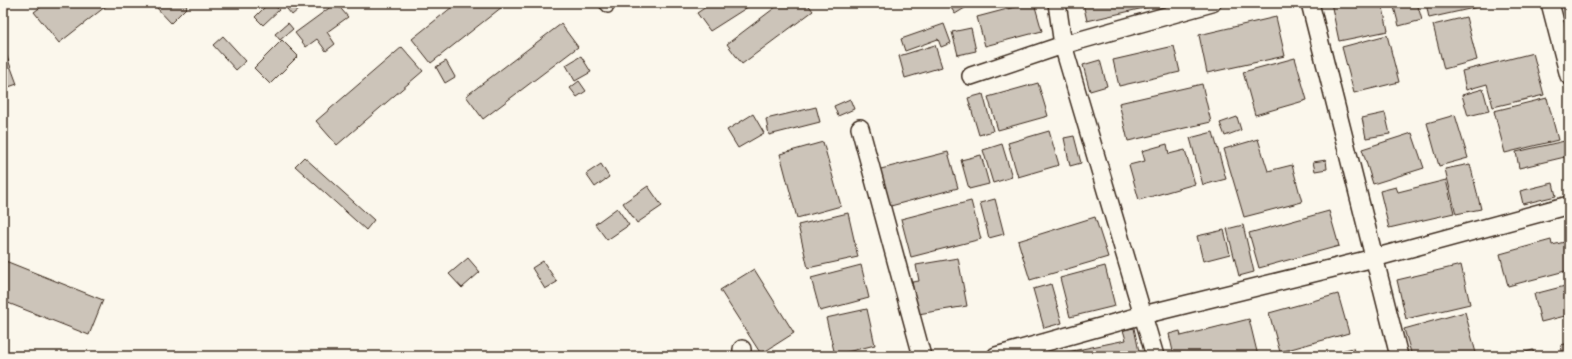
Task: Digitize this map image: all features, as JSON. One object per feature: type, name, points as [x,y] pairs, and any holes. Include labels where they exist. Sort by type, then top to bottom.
[{"type":"street","points":[[1057,3],[1063,45],[1155,356]]},
{"type":"street","points":[[971,76],[1063,45],[1212,3]]},
{"type":"street","points":[[1310,3],[1399,356]]},
{"type":"street","points":[[1550,3],[1569,76]]},
{"type":"street","points":[[860,128],[922,356]]},
{"type":"street","points":[[996,356],[1143,315],[1374,258],[1569,205]]},
{"type":"building","points":[[46,3],[110,3],[59,43],[34,12]]},
{"type":"building","points":[[159,3],[184,3],[187,7],[171,23],[155,6]]},
{"type":"building","points":[[269,3],[272,3],[279,10],[263,25],[255,17]]},
{"type":"building","points":[[282,3],[306,3],[292,15]]},
{"type":"building","points":[[336,3],[348,17],[327,32],[335,44],[326,51],[317,39],[306,47],[295,33]]},
{"type":"building","points":[[457,3],[507,3],[431,63],[412,39]]},
{"type":"building","points":[[646,3],[656,3],[651,8]]},
{"type":"building","points":[[712,3],[754,3],[710,31],[697,13]]},
{"type":"building","points":[[781,3],[807,3],[813,11],[742,64],[727,44]]},
{"type":"building","points":[[948,3],[973,3],[955,14]]},
{"type":"building","points":[[1034,3],[1042,31],[985,46],[977,17]]},
{"type":"building","points":[[1083,3],[1160,3],[1161,4],[1087,21]]},
{"type":"building","points":[[1331,3],[1382,3],[1388,31],[1339,41]]},
{"type":"building","points":[[1393,3],[1417,3],[1422,20],[1399,26]]},
{"type":"building","points":[[1426,3],[1496,3],[1429,18]]},
{"type":"building","points":[[1276,17],[1285,56],[1207,73],[1199,35]]},
{"type":"building","points":[[1466,17],[1477,60],[1444,69],[1433,25]]},
{"type":"building","points":[[288,23],[293,29],[280,40],[275,34]]},
{"type":"building","points":[[561,24],[578,47],[483,119],[466,96]]},
{"type":"building","points":[[944,24],[951,43],[941,47],[938,39],[905,51],[901,39]]},
{"type":"building","points":[[971,28],[976,51],[958,55],[952,32]]},
{"type":"building","points":[[1387,35],[1399,82],[1354,93],[1342,47]]},
{"type":"building","points":[[223,36],[246,61],[236,70],[213,45]]},
{"type":"building","points":[[282,40],[298,56],[270,84],[254,68]]},
{"type":"building","points":[[935,45],[942,67],[905,78],[899,56]]},
{"type":"building","points":[[3,46],[17,84],[3,89]]},
{"type":"building","points":[[1174,46],[1180,72],[1119,86],[1113,60]]},
{"type":"building","points":[[402,47],[423,71],[337,145],[316,121]]},
{"type":"building","points":[[1533,53],[1544,95],[1493,107],[1487,84],[1466,90],[1462,71]]},
{"type":"building","points":[[581,56],[591,72],[575,81],[566,65]]},
{"type":"building","points":[[1295,58],[1307,100],[1255,115],[1243,72]]},
{"type":"building","points":[[1100,60],[1107,86],[1090,91],[1083,65]]},
{"type":"building","points":[[446,61],[455,77],[445,83],[436,67]]},
{"type":"building","points":[[579,81],[586,91],[577,97],[570,88]]},
{"type":"building","points":[[1038,83],[1048,116],[998,130],[988,97]]},
{"type":"building","points":[[1202,84],[1211,122],[1128,141],[1119,103]]},
{"type":"building","points":[[1483,89],[1489,111],[1468,116],[1462,95]]},
{"type":"building","points":[[983,94],[993,131],[979,135],[968,98]]},
{"type":"building","points":[[1547,98],[1558,140],[1505,153],[1494,111]]},
{"type":"building","points":[[850,99],[854,109],[838,116],[834,106]]},
{"type":"building","points":[[816,107],[820,122],[769,135],[766,119]]},
{"type":"building","points":[[1385,113],[1390,134],[1366,138],[1362,118]]},
{"type":"building","points":[[753,114],[764,133],[738,148],[727,130]]},
{"type":"building","points":[[1455,115],[1468,158],[1439,166],[1427,123]]},
{"type":"building","points":[[1237,117],[1241,130],[1225,136],[1220,123]]},
{"type":"building","points":[[1049,131],[1059,165],[1018,177],[1008,143]]},
{"type":"building","points":[[1213,132],[1226,179],[1203,185],[1190,138]]},
{"type":"building","points":[[1412,133],[1424,168],[1373,184],[1362,149]]},
{"type":"building","points":[[1074,136],[1081,163],[1070,166],[1064,138]]},
{"type":"building","points":[[1258,139],[1268,171],[1292,165],[1302,202],[1244,217],[1224,149]]},
{"type":"building","points":[[1569,140],[1569,156],[1519,168],[1516,152]]},
{"type":"building","points":[[823,142],[841,206],[797,218],[780,154]]},
{"type":"building","points":[[1002,144],[1012,177],[993,183],[983,150]]},
{"type":"building","points":[[1167,144],[1169,154],[1185,150],[1195,184],[1139,200],[1129,165],[1145,161],[1142,151]]},
{"type":"building","points":[[948,152],[958,188],[887,207],[877,170]]},
{"type":"building","points":[[981,155],[989,184],[969,189],[961,160]]},
{"type":"building","points":[[304,157],[374,220],[366,230],[295,166]]},
{"type":"building","points":[[1326,160],[1327,169],[1315,171],[1313,162]]},
{"type":"building","points":[[601,164],[609,177],[595,187],[586,174]]},
{"type":"building","points":[[1470,164],[1481,209],[1456,214],[1445,169]]},
{"type":"building","points":[[1446,180],[1454,213],[1389,228],[1380,191],[1396,187],[1398,192]]},
{"type":"building","points":[[1553,183],[1556,196],[1523,204],[1520,191]]},
{"type":"building","points":[[648,186],[662,206],[637,223],[623,203]]},
{"type":"building","points":[[995,199],[1004,234],[989,238],[980,203]]},
{"type":"building","points":[[971,201],[981,239],[911,257],[901,219]]},
{"type":"building","points":[[617,208],[629,225],[607,240],[595,224]]},
{"type":"building","points":[[1329,211],[1339,246],[1259,268],[1249,233]]},
{"type":"building","points":[[848,213],[858,257],[808,268],[798,225]]},
{"type":"building","points":[[1095,217],[1108,257],[1030,280],[1018,241]]},
{"type":"building","points":[[1243,225],[1254,272],[1239,276],[1227,229]]},
{"type":"building","points":[[1224,230],[1230,254],[1203,261],[1197,236]]},
{"type":"building","points":[[1551,240],[1552,245],[1569,241],[1569,270],[1508,286],[1500,254]]},
{"type":"building","points":[[468,258],[480,272],[462,288],[449,274]]},
{"type":"building","points":[[958,258],[967,306],[918,314],[912,282],[919,281],[916,265]]},
{"type":"building","points":[[3,260],[103,300],[89,335],[3,301]]},
{"type":"building","points":[[543,261],[557,282],[545,289],[532,268]]},
{"type":"building","points":[[861,265],[869,298],[820,311],[811,278]]},
{"type":"building","points":[[1461,265],[1470,304],[1406,319],[1397,280]]},
{"type":"building","points":[[1105,266],[1115,306],[1070,317],[1060,278]]},
{"type":"building","points":[[754,269],[794,333],[761,354],[720,290]]},
{"type":"building","points":[[1051,284],[1062,323],[1044,328],[1033,289]]},
{"type":"building","points":[[1569,285],[1569,315],[1541,322],[1534,294]]},
{"type":"building","points":[[1338,294],[1349,333],[1280,352],[1269,313]]},
{"type":"building","points":[[867,309],[875,345],[835,355],[826,318]]},
{"type":"building","points":[[1465,312],[1476,353],[1465,356],[1412,356],[1404,329]]},
{"type":"building","points":[[1249,319],[1258,356],[1174,356],[1169,334],[1180,331],[1181,336]]},
{"type":"building","points":[[1134,328],[1140,356],[1048,356],[1126,340],[1123,330]]},
{"type":"building","points":[[1569,343],[1569,356],[1563,356],[1561,345]]},
{"type":"building","points":[[1353,348],[1355,356],[1319,356]]},
{"type":"building","points":[[1533,350],[1534,356],[1519,356],[1518,354]]},
{"type":"building","points":[[452,353],[471,353],[471,356],[452,356]]},
{"type":"building","points":[[1556,353],[1557,356],[1542,356]]}]
